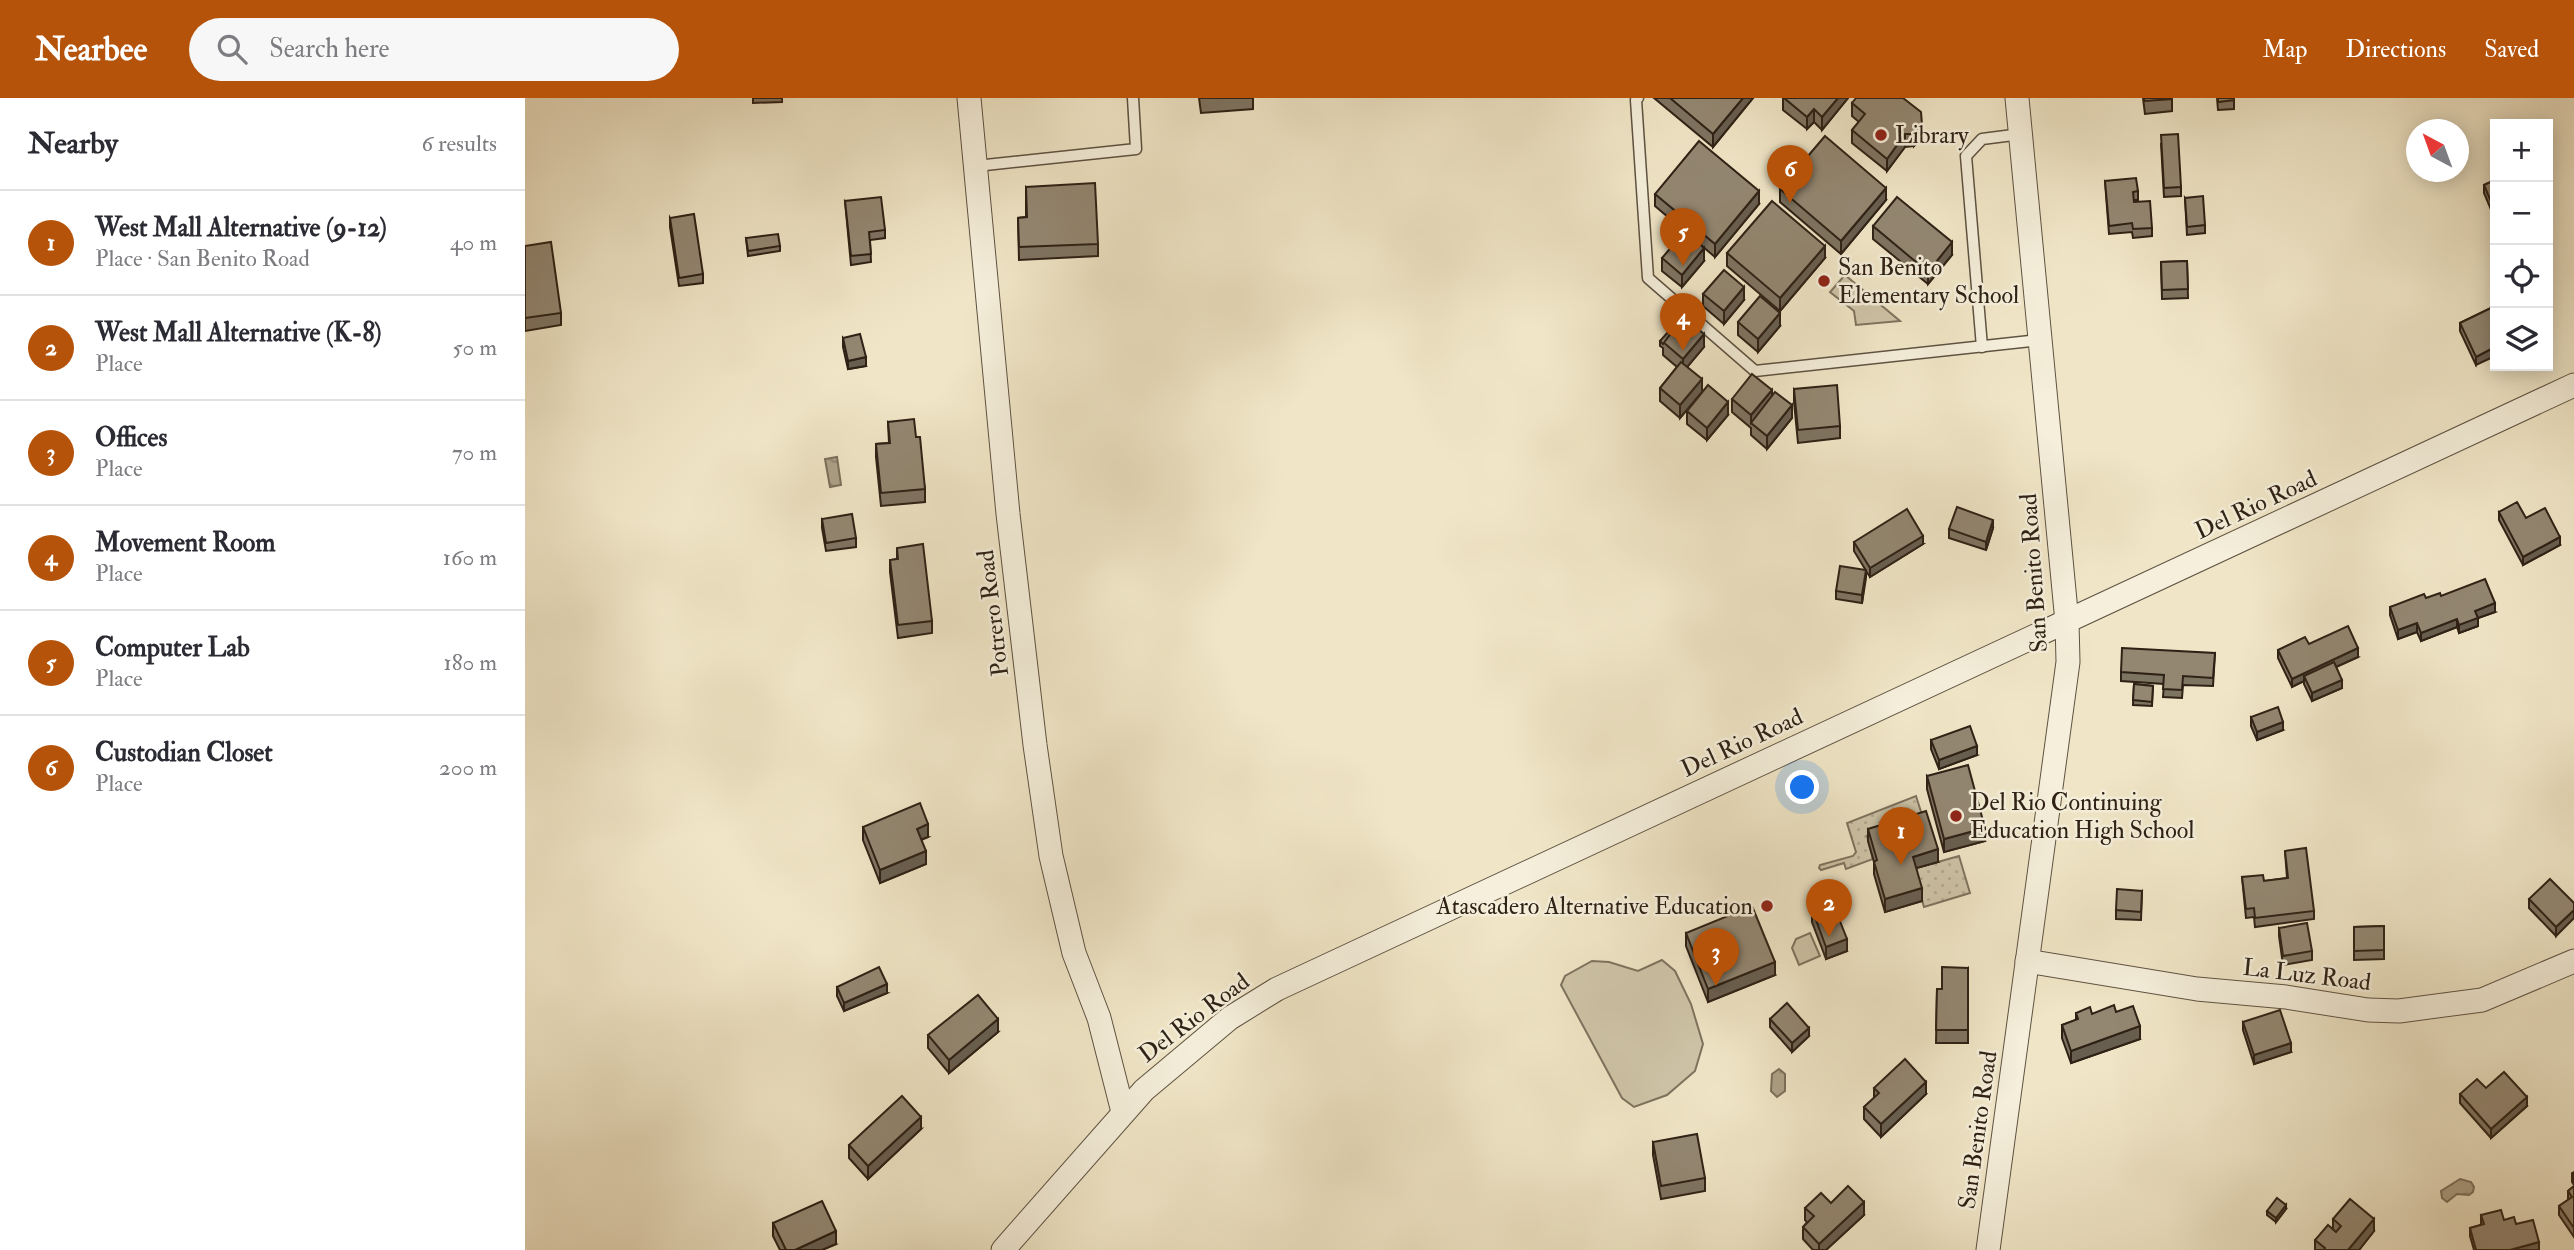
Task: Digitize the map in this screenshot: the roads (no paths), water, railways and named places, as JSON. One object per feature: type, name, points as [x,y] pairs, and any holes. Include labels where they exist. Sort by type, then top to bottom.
[{"type":"street","name":"Potrero Road","points":[[969,98],[1008,514],[1051,856],[1074,953],[1100,1018],[1123,1112]]},
{"type":"street","name":"San Benito Road","points":[[1988,1250],[2068,662],[2067,622],[2017,98]]},
{"type":"street","name":"Del Rio Road","points":[[1003,1250],[1070,1177],[1123,1112],[1168,1068],[1230,1018],[1277,989],[2574,385]]},
{"type":"street","name":"La Luz Road","points":[[2027,961],[2196,989],[2286,997],[2368,1010],[2399,1011],[2482,1000],[2574,961]]},
{"type":"lane","points":[[976,166],[1136,149],[1133,98]]},
{"type":"lane","points":[[1638,98],[1636,100],[1648,278],[1755,371],[2040,340]]},
{"type":"lane","points":[[1982,346],[1966,156],[1982,139],[2021,134]]},
{"type":"water","points":[[837,457],[841,485],[830,487],[825,459]]},
{"type":"water","points":[[1779,1069],[1785,1074],[1785,1091],[1777,1097],[1771,1091],[1772,1074]]},
{"type":"water","points":[[2460,1179],[2471,1182],[2473,1192],[2469,1195],[2457,1194],[2447,1202],[2442,1198],[2441,1191]]},
{"type":"place","name":"Library","points":[[1881,135]]},
{"type":"place","name":"Custodian Closet","points":[[1790,203]]},
{"type":"place","name":"Computer Lab","points":[[1683,266]]},
{"type":"place","name":"San Benito Elementary School","points":[[1824,281]]},
{"type":"place","name":"Movement Room","points":[[1683,351]]},
{"type":"place","name":"Del Rio Continuing Education High School","points":[[1956,816]]},
{"type":"place","name":"West Mall Alternative (9-12)","points":[[1901,865]]},
{"type":"place","name":"Atascadero Alternative Education","points":[[1767,906]]},
{"type":"place","name":"West Mall Alternative (K-8)","points":[[1829,937]]},
{"type":"place","name":"Offices","points":[[1716,986]]}]
